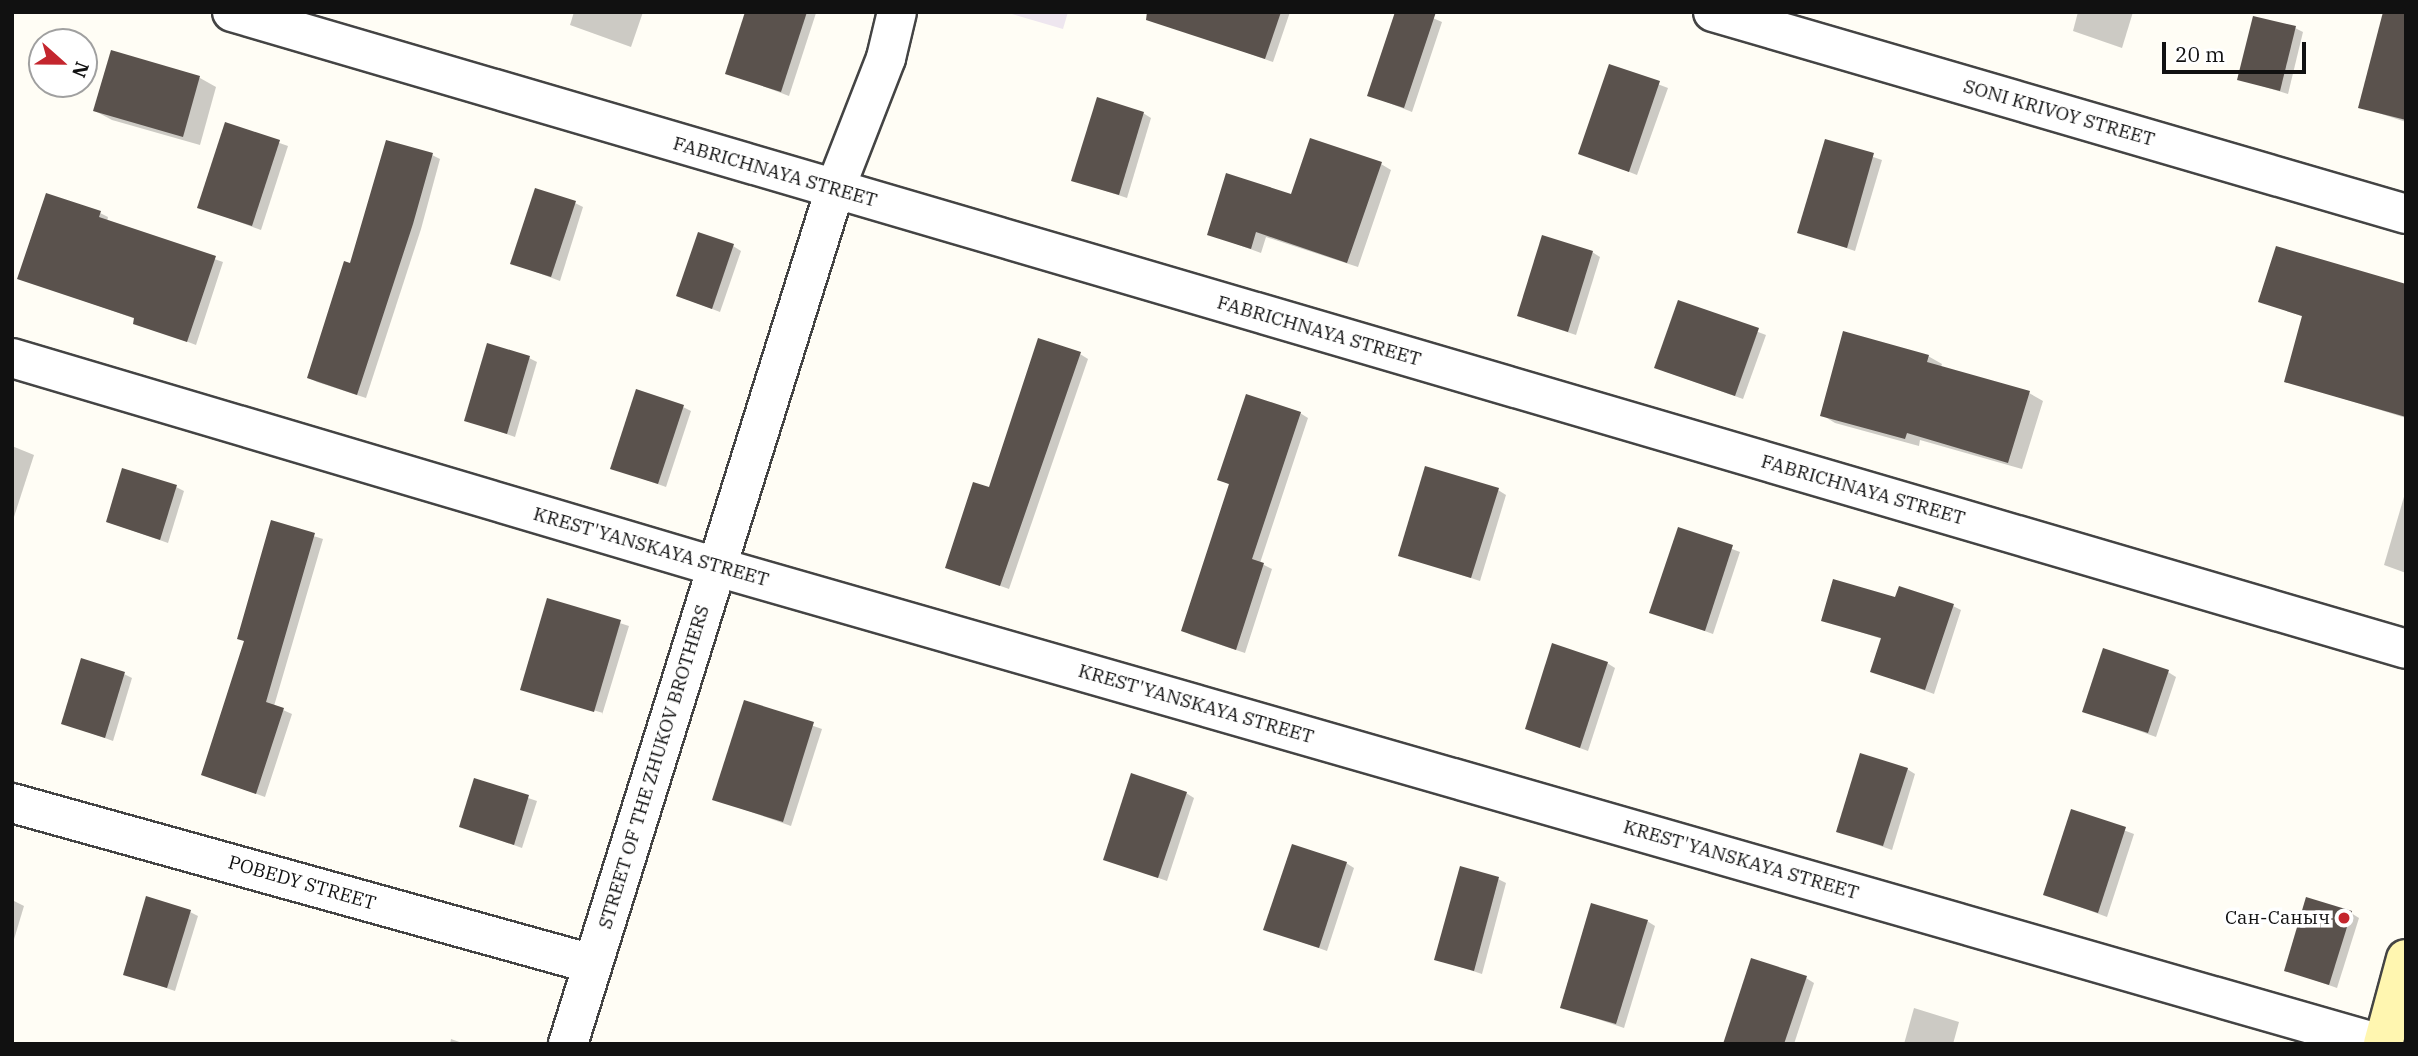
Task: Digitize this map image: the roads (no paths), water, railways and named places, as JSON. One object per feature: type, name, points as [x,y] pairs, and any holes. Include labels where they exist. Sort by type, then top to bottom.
[{"type":"main road","points":[[2382,1044],[2406,959]]},
{"type":"street","name":"FABRICHNAYA STREET","points":[[233,12],[2406,649]]},
{"type":"street","name":"STREET OF THE ZHUKOV BROTHERS","points":[[568,1044],[835,189],[886,58],[897,12]]},
{"type":"street","name":"SONI KRIVOY STREET","points":[[1713,12],[2406,214]]},
{"type":"street","name":"KREST'YANSKAYA STREET","points":[[12,358],[717,567],[2382,1044]]},
{"type":"street","name":"POBEDY STREET","points":[[12,803],[592,964]]},
{"type":"place","name":"Сан-Саныч","points":[[2344,918]]}]
